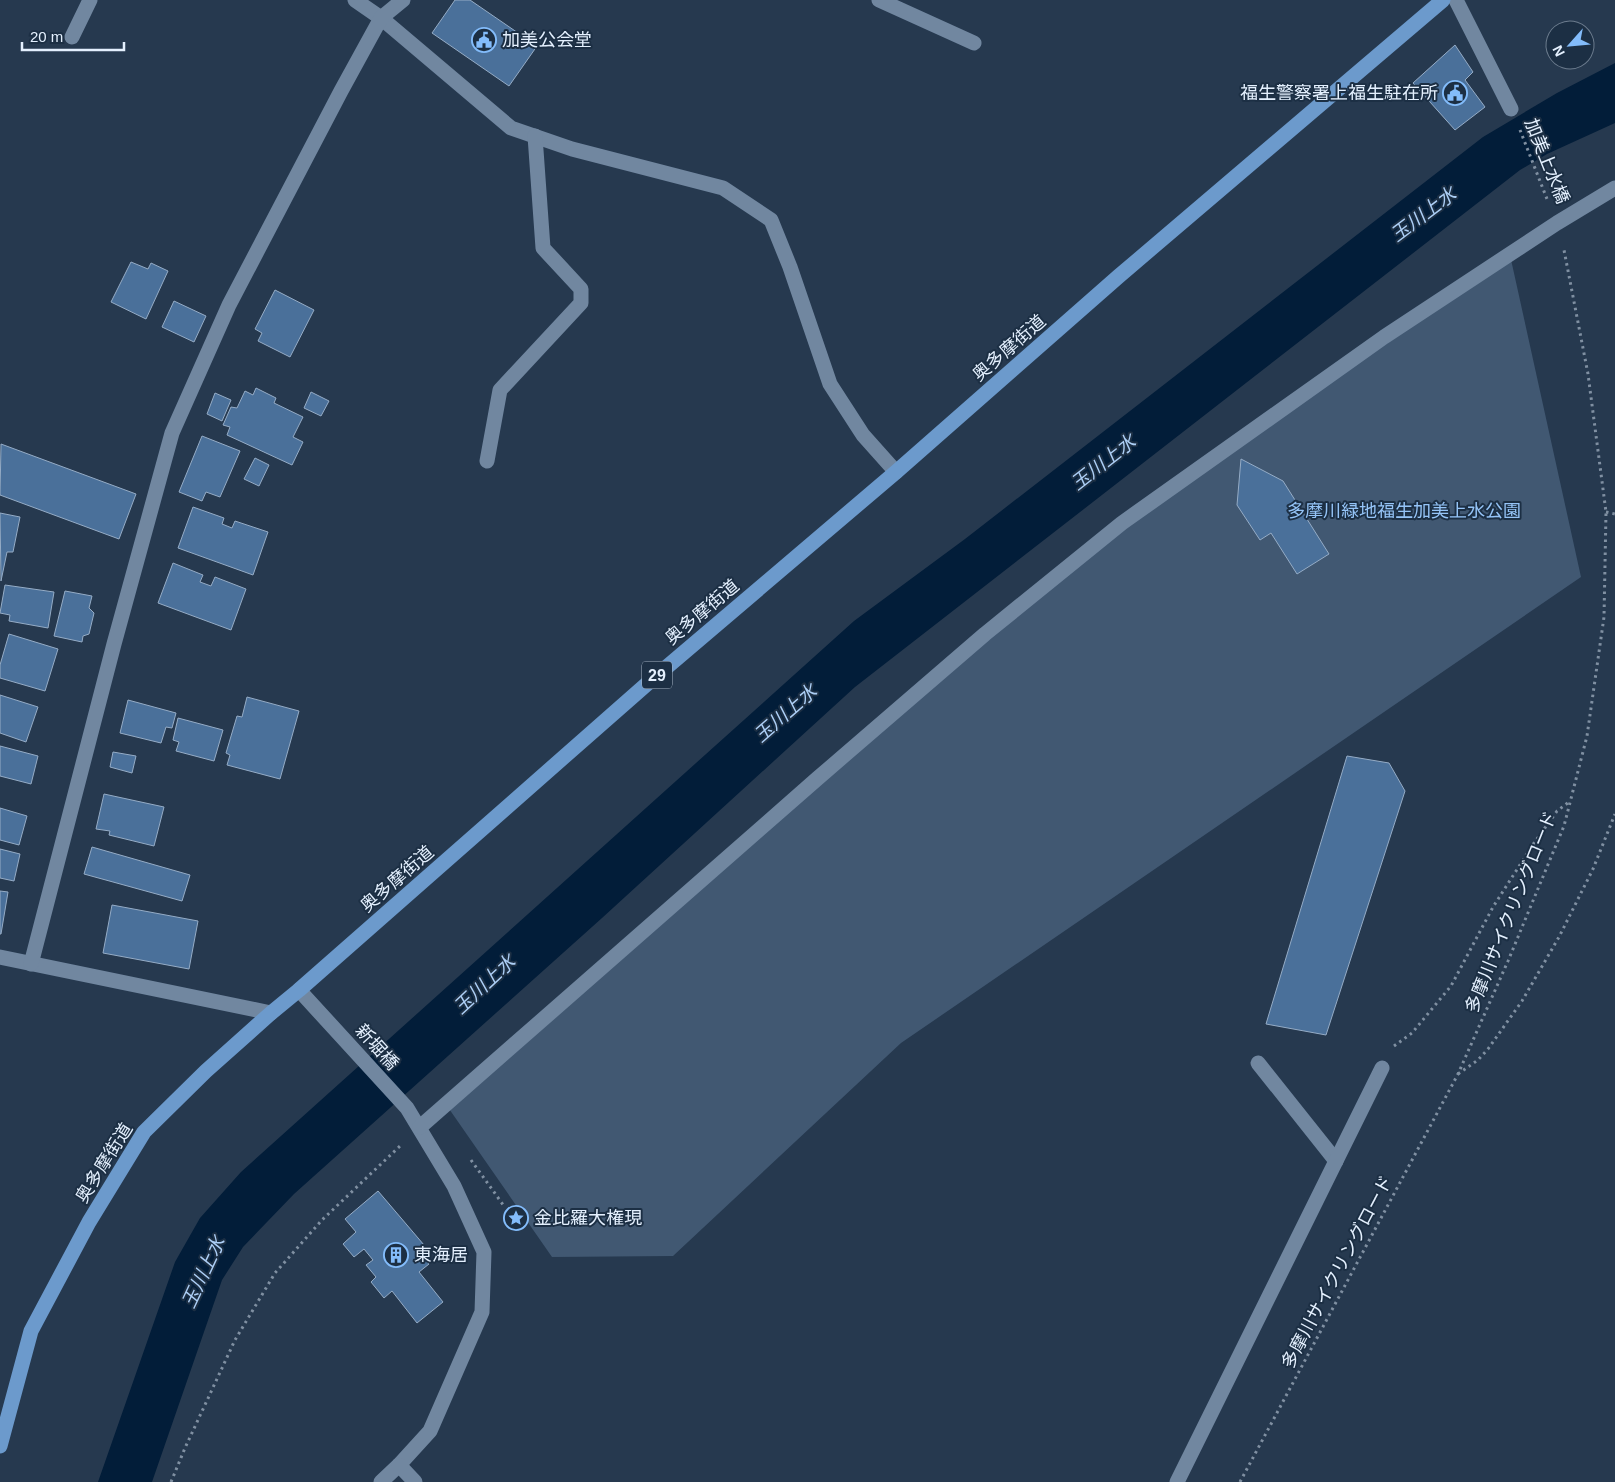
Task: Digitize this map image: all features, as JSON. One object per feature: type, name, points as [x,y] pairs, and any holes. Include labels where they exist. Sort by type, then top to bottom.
[{"type":"main road","name":"奥多摩街道","points":[[0,1446],[30,1331],[89,1222],[144,1132],[206,1071],[271,1013],[648,683],[896,472],[1118,276],[1444,0]]},
{"type":"street","points":[[72,37],[90,0]]},
{"type":"street","points":[[355,0],[381,18],[511,128],[572,150],[723,188],[771,220],[790,267],[830,384],[863,435],[896,472]]},
{"type":"street","points":[[31,964],[114,644],[172,433],[229,305],[381,18],[403,0]]},
{"type":"street","points":[[879,0],[974,43]]},
{"type":"street","points":[[1456,0],[1511,109]]},
{"type":"street","points":[[487,461],[500,390],[581,303],[581,290],[543,248],[535,136]]},
{"type":"street","points":[[420,1127],[985,634],[1122,523],[1384,337],[1557,223],[1615,188]]},
{"type":"street","points":[[0,957],[271,1013]]},
{"type":"street","name":"新堀橋","points":[[299,990],[407,1108],[454,1186],[484,1252],[482,1312],[430,1431],[399,1466],[381,1482]]},
{"type":"street","points":[[1258,1063],[1336,1161]]},
{"type":"street","points":[[1177,1482],[1382,1068]]},
{"type":"street","points":[[399,1466],[415,1482]]},
{"type":"path","name":"加美上水橋","points":[[1511,109],[1557,223]]},
{"type":"path","name":"多摩川サイクリングロード","points":[[1240,1482],[1458,1074],[1508,961],[1564,826],[1587,736],[1604,617],[1606,512],[1588,374],[1568,263],[1557,223]]},
{"type":"path","points":[[1606,512],[1615,514]]},
{"type":"path","points":[[1382,1068],[1394,1045],[1412,1033],[1451,986],[1493,907],[1557,811],[1570,801]]},
{"type":"path","name":"多摩川サイクリングロード","points":[[1458,1074],[1478,1060],[1488,1049],[1522,1001],[1594,869],[1615,814]]},
{"type":"path","points":[[171,1482],[235,1340],[275,1273],[322,1220],[420,1127]]},
{"type":"green space","name":"多摩川緑地福生加美上水公園","points":[[1510,255],[1581,577],[901,1043],[673,1256],[552,1257],[445,1103],[1122,523]]},
{"type":"water","name":"玉川上水","points":[[1615,63],[1615,123],[1547,154],[1520,170],[855,687],[602,918],[294,1194],[243,1247],[222,1280],[152,1482],[98,1482],[175,1262],[200,1218],[241,1172],[854,621],[965,539],[1483,137],[1557,93]]},
{"type":"building","name":"加美公会堂","points":[[455,0],[470,0],[537,46],[509,86],[432,33]]},
{"type":"building","points":[[1455,45],[1473,72],[1465,80],[1485,107],[1455,130],[1413,83]]},
{"type":"building","points":[[131,262],[148,269],[151,263],[168,271],[146,319],[111,302]]},
{"type":"building","points":[[275,290],[314,310],[290,357],[258,341],[262,333],[255,329]]},
{"type":"building","points":[[174,301],[206,316],[194,342],[162,327]]},
{"type":"building","points":[[256,388],[276,398],[274,403],[303,417],[293,437],[303,442],[292,465],[227,435],[230,427],[223,425],[231,407],[237,408],[245,391],[253,395]]},
{"type":"building","points":[[311,392],[329,401],[321,416],[304,408]]},
{"type":"building","points":[[215,393],[231,400],[222,421],[207,414]]},
{"type":"building","points":[[202,436],[240,451],[220,497],[206,492],[202,501],[179,492]]},
{"type":"building","points":[[1,444],[136,494],[119,539],[0,495]]},
{"type":"building","points":[[255,458],[269,465],[259,486],[244,479]]},
{"type":"building","points":[[1241,459],[1283,481],[1329,554],[1297,574],[1271,533],[1260,540],[1237,505]]},
{"type":"building","points":[[193,507],[224,518],[222,524],[232,528],[235,521],[268,532],[253,575],[178,548]]},
{"type":"building","points":[[0,513],[20,517],[13,552],[7,552],[1,581]]},
{"type":"building","points":[[173,563],[203,575],[200,582],[211,586],[215,577],[246,589],[231,630],[158,603]]},
{"type":"building","points":[[5,585],[54,592],[48,628],[9,621],[10,615],[0,613]]},
{"type":"building","points":[[65,591],[92,596],[89,608],[94,613],[89,634],[83,636],[82,642],[54,636]]},
{"type":"building","points":[[9,634],[58,649],[45,691],[0,678],[0,665]]},
{"type":"building","points":[[0,695],[38,707],[26,742],[0,733]]},
{"type":"building","points":[[247,697],[299,711],[280,779],[227,765],[230,755],[226,753],[237,716],[242,717]]},
{"type":"building","points":[[128,700],[176,713],[172,728],[166,727],[161,743],[120,733]]},
{"type":"building","points":[[178,718],[223,730],[214,761],[176,751],[179,742],[173,740]]},
{"type":"building","points":[[0,746],[38,756],[31,784],[0,776]]},
{"type":"building","points":[[113,752],[136,756],[132,773],[110,767]]},
{"type":"building","points":[[1347,756],[1389,763],[1405,791],[1326,1035],[1266,1024]]},
{"type":"building","points":[[104,794],[164,807],[154,846],[109,835],[110,831],[96,829]]},
{"type":"building","points":[[0,808],[27,816],[19,845],[0,840]]},
{"type":"building","points":[[92,847],[190,875],[182,901],[84,874]]},
{"type":"building","points":[[0,849],[20,854],[14,881],[0,878]]},
{"type":"building","points":[[0,891],[8,892],[1,934],[0,934]]},
{"type":"building","points":[[112,905],[198,921],[189,969],[103,953]]},
{"type":"building","name":"東海居","points":[[378,1191],[424,1245],[420,1253],[429,1264],[419,1272],[443,1302],[417,1323],[392,1291],[384,1298],[371,1282],[376,1277],[366,1265],[373,1260],[364,1249],[354,1257],[343,1244],[356,1232],[345,1219]]},
{"type":"place","name":"加美公会堂","points":[[484,40]]},
{"type":"place","name":"福生警察署上福生駐在所","points":[[1455,93]]},
{"type":"place","name":"金比羅大権現","points":[[516,1218]]},
{"type":"place","name":"東海居","points":[[396,1255]]}]
